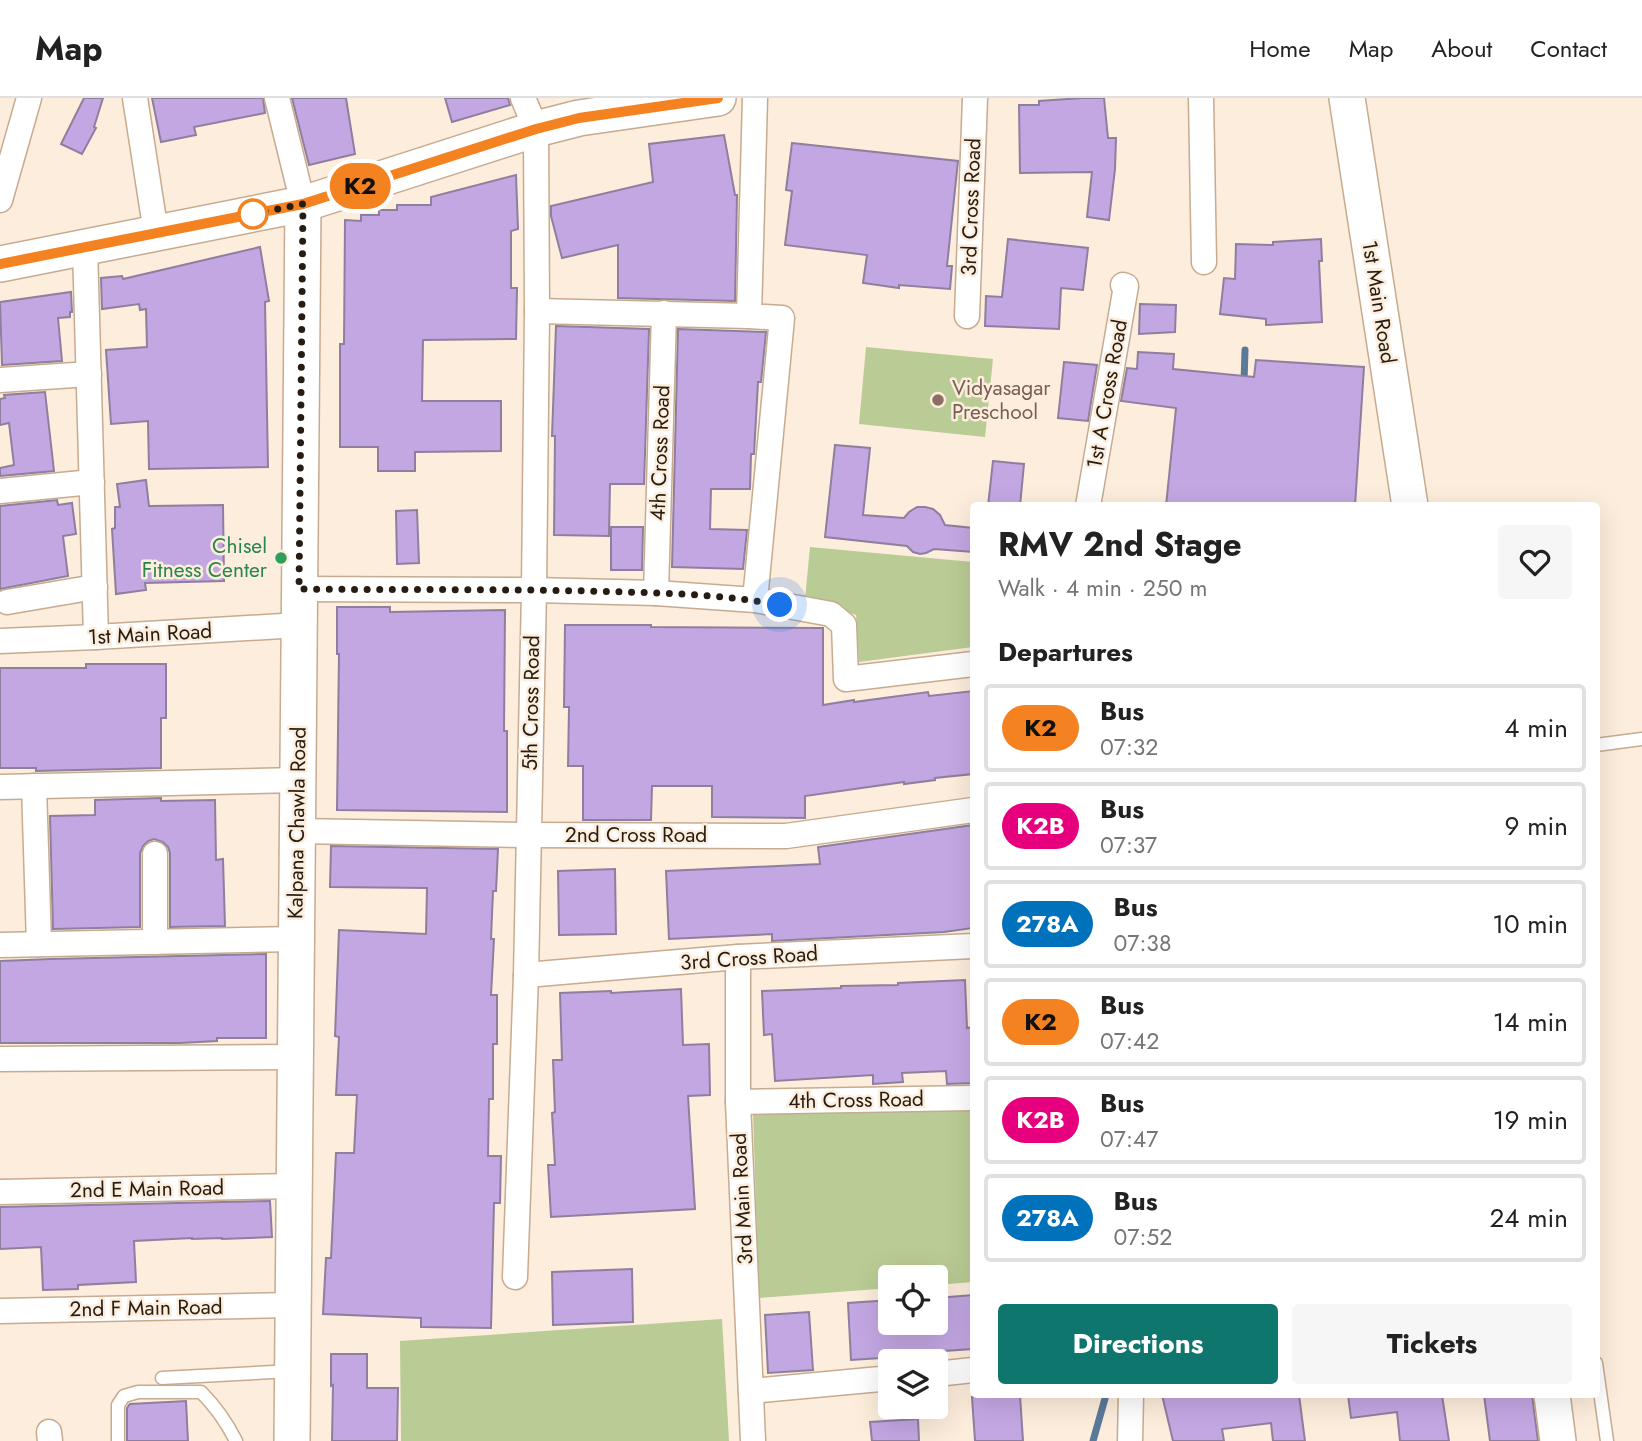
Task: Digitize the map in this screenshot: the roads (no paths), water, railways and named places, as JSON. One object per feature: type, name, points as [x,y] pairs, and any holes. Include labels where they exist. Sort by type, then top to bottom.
[{"type":"street","points":[[0,200],[29,98]]},
{"type":"street","points":[[135,98],[156,233]]},
{"type":"street","points":[[277,98],[303,204]]},
{"type":"street","points":[[0,264],[303,204],[529,114],[579,118],[612,105],[718,98]]},
{"type":"street","points":[[748,316],[755,98]]},
{"type":"street","name":"3rd Cross Road","points":[[967,316],[975,98]]},
{"type":"street","points":[[1201,98],[1204,262]]},
{"type":"street","name":"1st Main Road","points":[[1347,98],[1409,502]]},
{"type":"street","name":"5th Cross Road","points":[[515,1277],[526,975],[534,590],[537,311],[529,114]]},
{"type":"street","name":"Kalpana Chawla Road","points":[[292,1441],[303,204]]},
{"type":"street","points":[[86,247],[96,637]]},
{"type":"street","name":"1st A Cross Road","points":[[1089,502],[1126,286],[1123,285]]},
{"type":"street","points":[[537,311],[782,318],[755,600]]},
{"type":"street","name":"4th Cross Road","points":[[656,593],[664,313]]},
{"type":"street","points":[[0,380],[89,374]]},
{"type":"street","points":[[0,491],[92,482]]},
{"type":"street","points":[[7,603],[95,587]]},
{"type":"street","points":[[299,589],[534,590],[656,593],[755,600],[831,614],[844,625],[846,678],[970,664]]},
{"type":"street","name":"1st Main Road","points":[[0,641],[299,625]]},
{"type":"street","points":[[0,787],[298,780]]},
{"type":"street","points":[[34,786],[38,944]]},
{"type":"street","name":"2nd Cross Road","points":[[297,831],[528,835],[786,835],[970,810]]},
{"type":"street","points":[[155,854],[155,942]]},
{"type":"street","points":[[0,945],[296,939]]},
{"type":"street","name":"3rd Cross Road","points":[[526,975],[738,957],[970,946]]},
{"type":"street","name":"3rd Main Road","points":[[738,957],[738,1102],[753,1441]]},
{"type":"street","points":[[0,1059],[295,1057]]},
{"type":"street","name":"4th Cross Road","points":[[738,1102],[970,1098]]},
{"type":"street","name":"2nd E Main Road","points":[[0,1192],[294,1186]]},
{"type":"street","name":"2nd F Main Road","points":[[0,1311],[293,1305]]},
{"type":"street","points":[[948,1373],[970,1370]]},
{"type":"street","points":[[751,1391],[878,1379]]},
{"type":"street","points":[[1130,1441],[1131,1398]]},
{"type":"street","points":[[1552,1398],[1558,1441]]},
{"type":"lane","points":[[1600,744],[1642,739]]},
{"type":"lane","points":[[162,1378],[292,1371]]},
{"type":"lane","points":[[1600,1391],[1607,1441]]},
{"type":"lane","points":[[118,1441],[118,1405],[124,1396],[138,1392],[201,1392],[218,1412],[236,1441]]},
{"type":"waterway","points":[[1244,383],[1245,350]]},
{"type":"waterway","points":[[1093,1441],[1105,1398]]},
{"type":"place","name":"Vidyasagar Preschool","points":[[938,400]]},
{"type":"place","name":"Chisel Fitness Center","points":[[281,558]]}]
